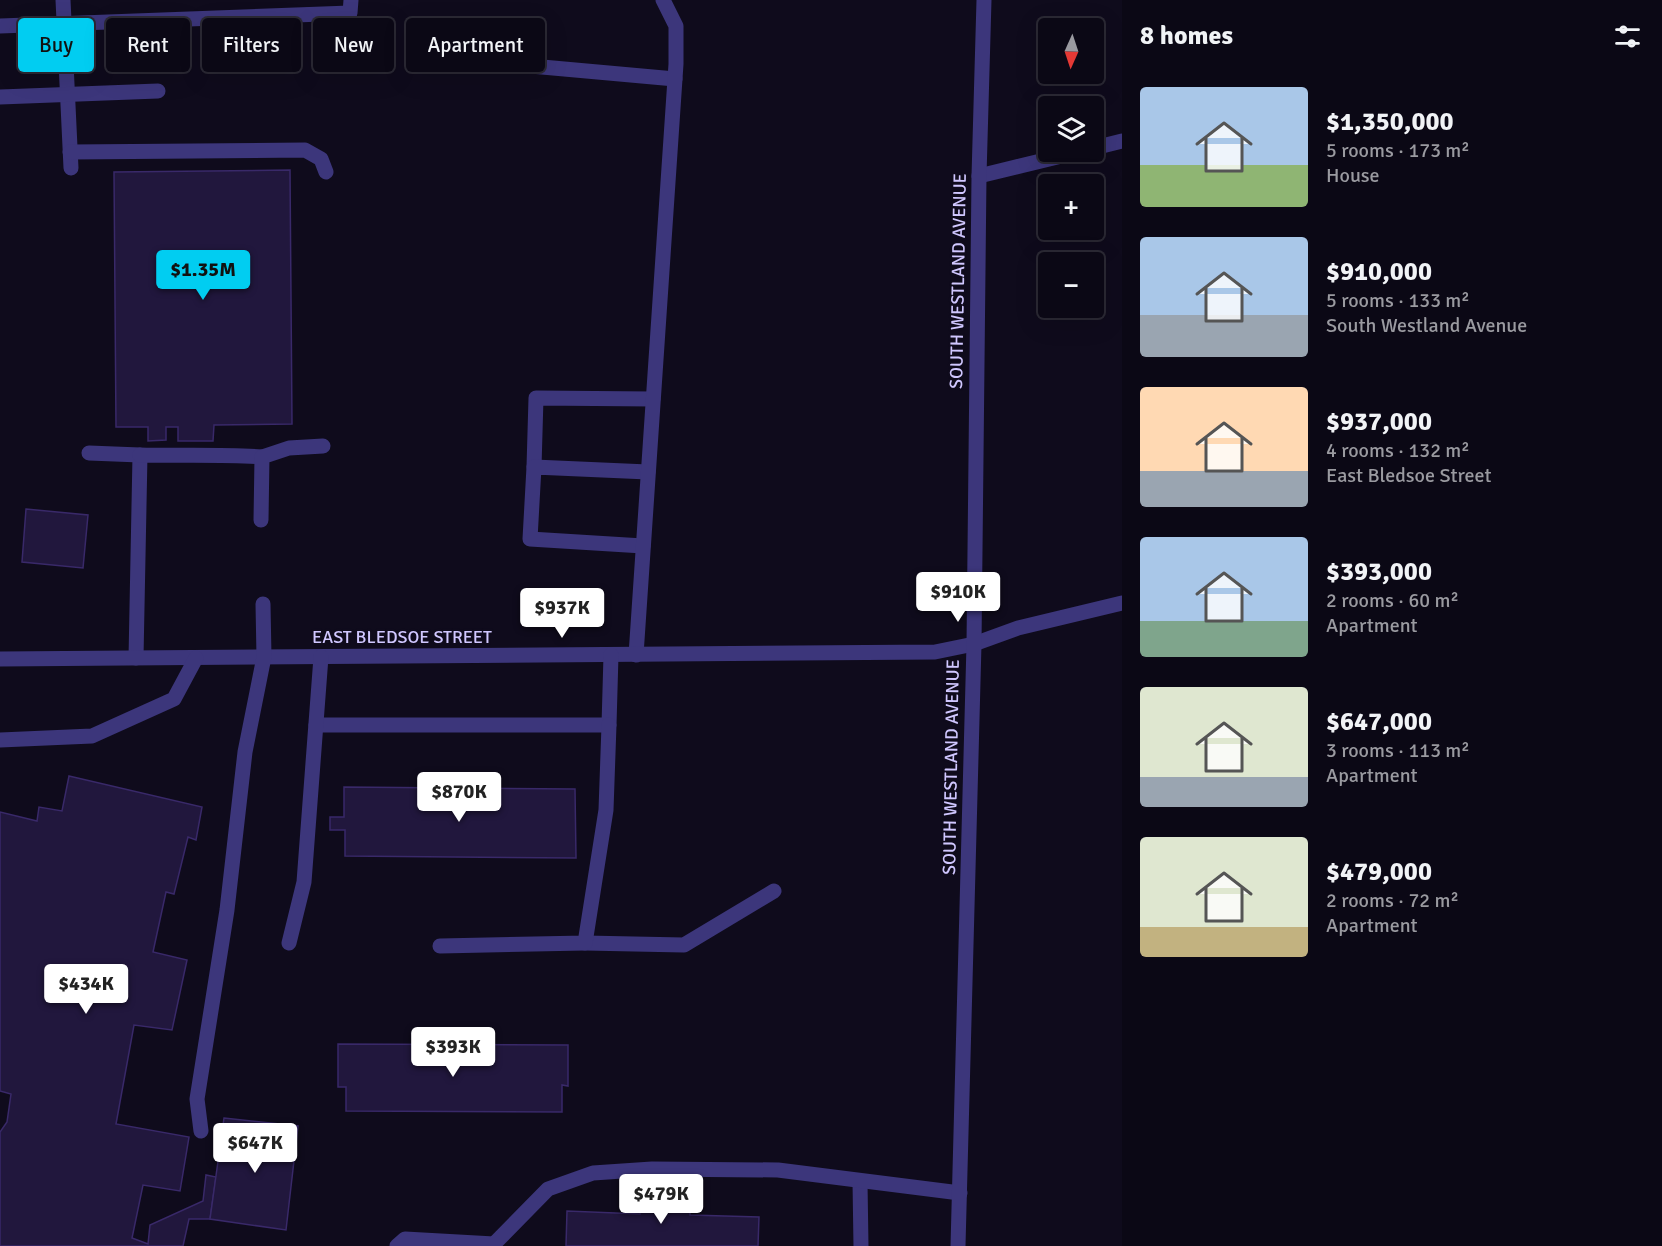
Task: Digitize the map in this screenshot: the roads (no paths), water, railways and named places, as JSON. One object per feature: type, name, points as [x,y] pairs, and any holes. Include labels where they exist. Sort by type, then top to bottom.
[{"type":"street","points":[[63,0],[64,18]]},
{"type":"street","points":[[94,23],[350,13],[351,0]]},
{"type":"street","points":[[636,655],[675,79],[676,26],[663,0]]},
{"type":"street","name":"SOUTH WESTLAND AVENUE","points":[[958,1246],[974,644],[979,176],[984,0]]},
{"type":"street","points":[[0,27],[18,26]]},
{"type":"street","points":[[545,67],[675,79]]},
{"type":"street","points":[[67,72],[71,168]]},
{"type":"street","points":[[0,97],[158,91]]},
{"type":"street","points":[[1104,146],[1122,141]]},
{"type":"street","points":[[70,152],[305,150],[321,159],[326,172]]},
{"type":"street","points":[[979,176],[1038,162]]},
{"type":"street","points":[[643,546],[530,539],[536,398],[653,399]]},
{"type":"street","points":[[89,453],[174,456],[219,454],[262,457],[289,448],[323,446]]},
{"type":"street","points":[[136,658],[140,455]]},
{"type":"street","points":[[261,520],[262,457]]},
{"type":"street","points":[[534,467],[648,472]]},
{"type":"street","name":"EAST BLEDSOE STREET","points":[[0,659],[935,652],[974,644],[1018,628],[1122,603]]},
{"type":"street","points":[[201,1131],[197,1099],[227,910],[245,752],[264,657],[263,604]]},
{"type":"street","points":[[585,943],[606,810],[611,655]]},
{"type":"street","points":[[290,943],[304,882],[321,657]]},
{"type":"street","points":[[0,741],[92,736],[111,728],[174,699],[196,658]]},
{"type":"street","points":[[316,725],[609,725]]},
{"type":"street","points":[[440,946],[585,943],[684,945],[774,891]]},
{"type":"street","points":[[397,1246],[405,1239],[494,1244],[548,1189],[593,1173],[652,1169],[778,1170],[960,1193]]},
{"type":"street","points":[[860,1182],[861,1246]]}]
